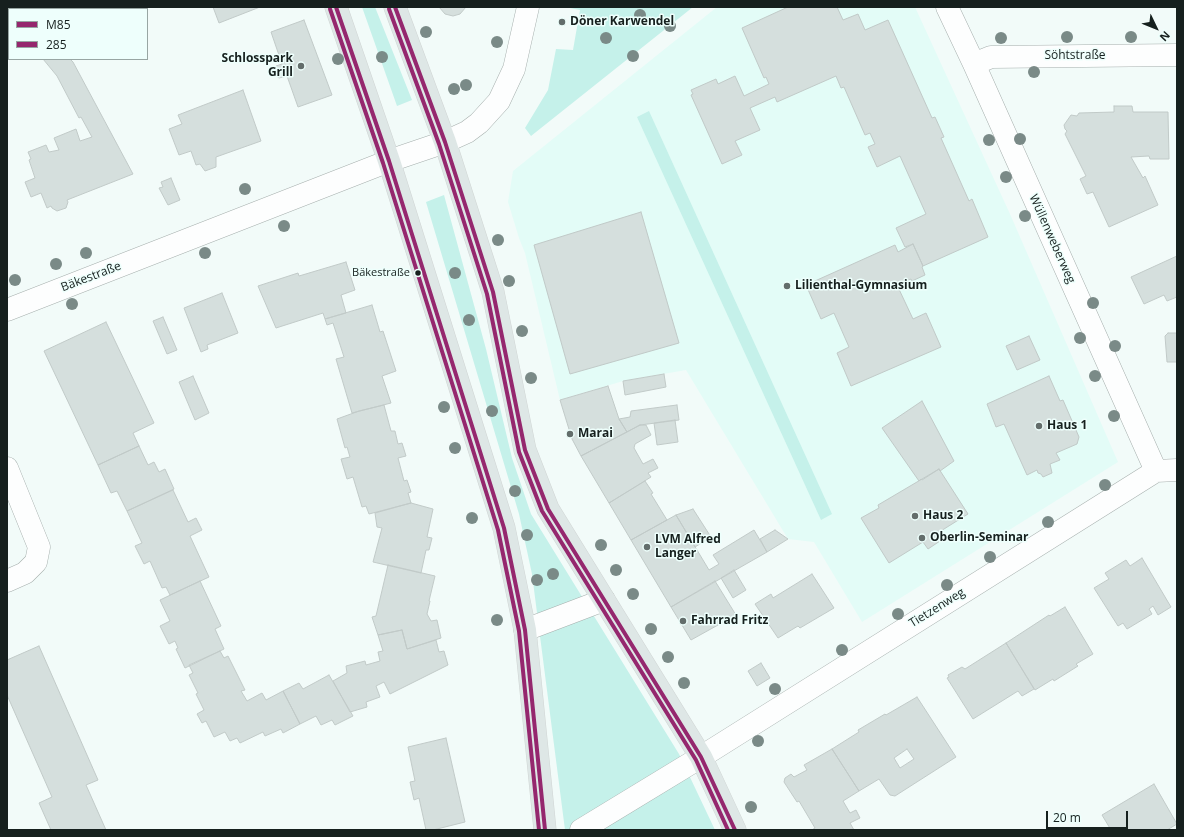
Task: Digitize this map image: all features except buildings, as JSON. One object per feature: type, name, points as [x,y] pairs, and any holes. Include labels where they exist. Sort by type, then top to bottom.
[{"type":"main road","points":[[336,7],[389,161],[504,528],[525,630],[545,830]]},
{"type":"main road","points":[[395,7],[445,142],[493,292],[525,450],[548,509],[701,757],[736,830]]},
{"type":"street","name":"Bäkestraße","points":[[7,310],[389,161],[445,142],[467,132],[479,123],[499,101],[514,69],[528,7]]},
{"type":"street","name":"Wüllenweberweg","points":[[947,7],[974,64],[1156,471]]},
{"type":"street","name":"Söhtstraße","points":[[974,64],[991,56],[1177,55]]},
{"type":"street","points":[[7,468],[39,547],[36,562],[25,574],[7,581]]},
{"type":"street","name":"Tietzenweg","points":[[580,830],[701,757],[1156,471],[1177,470]]},
{"type":"street","points":[[525,630],[604,600]]},
{"type":"shaded area","points":[[362,7],[375,7],[412,100],[397,106]]},
{"type":"shaded area","points":[[565,7],[693,7],[531,136],[525,128],[548,90],[556,49],[573,50],[580,10]]},
{"type":"shaded area","name":"Lilienthal-Gymnasium","points":[[717,7],[915,7],[1010,214],[1118,462],[862,622],[814,542],[788,539],[686,370],[623,381],[560,400],[525,253],[508,202],[513,171]]},
{"type":"shaded area","points":[[649,111],[832,514],[821,520],[637,117]]},
{"type":"shaded area","points":[[444,195],[486,349],[512,458],[531,514],[679,754],[715,830],[565,830],[532,574],[519,514],[426,202]]},
{"type":"transit line","name":"M85","points":[[336,7],[389,161],[504,528],[525,630],[545,830]]},
{"type":"transit line","name":"M85","points":[[395,7],[445,142],[493,292],[525,450],[548,509],[701,757],[735,830]]},
{"type":"transit line","name":"285","points":[[330,9],[383,163],[498,530],[519,631],[539,830]]},
{"type":"transit line","name":"285","points":[[389,9],[439,144],[487,294],[519,452],[542,511],[696,760],[728,830]]},
{"type":"place","name":"Döner Karwendel","points":[[562,22]]},
{"type":"place","name":"Schlosspark Grill","points":[[301,66]]},
{"type":"place","name":"Bäkestraße","points":[[418,273]]},
{"type":"place","name":"Lilienthal-Gymnasium","points":[[787,286]]},
{"type":"place","name":"Haus 1","points":[[1039,426]]},
{"type":"place","name":"Marai","points":[[570,434]]},
{"type":"place","name":"Haus 2","points":[[915,516]]},
{"type":"place","name":"Oberlin-Seminar","points":[[922,538]]},
{"type":"place","name":"LVM Alfred Langer","points":[[647,547]]},
{"type":"place","name":"Fahrrad Fritz","points":[[683,621]]}]
